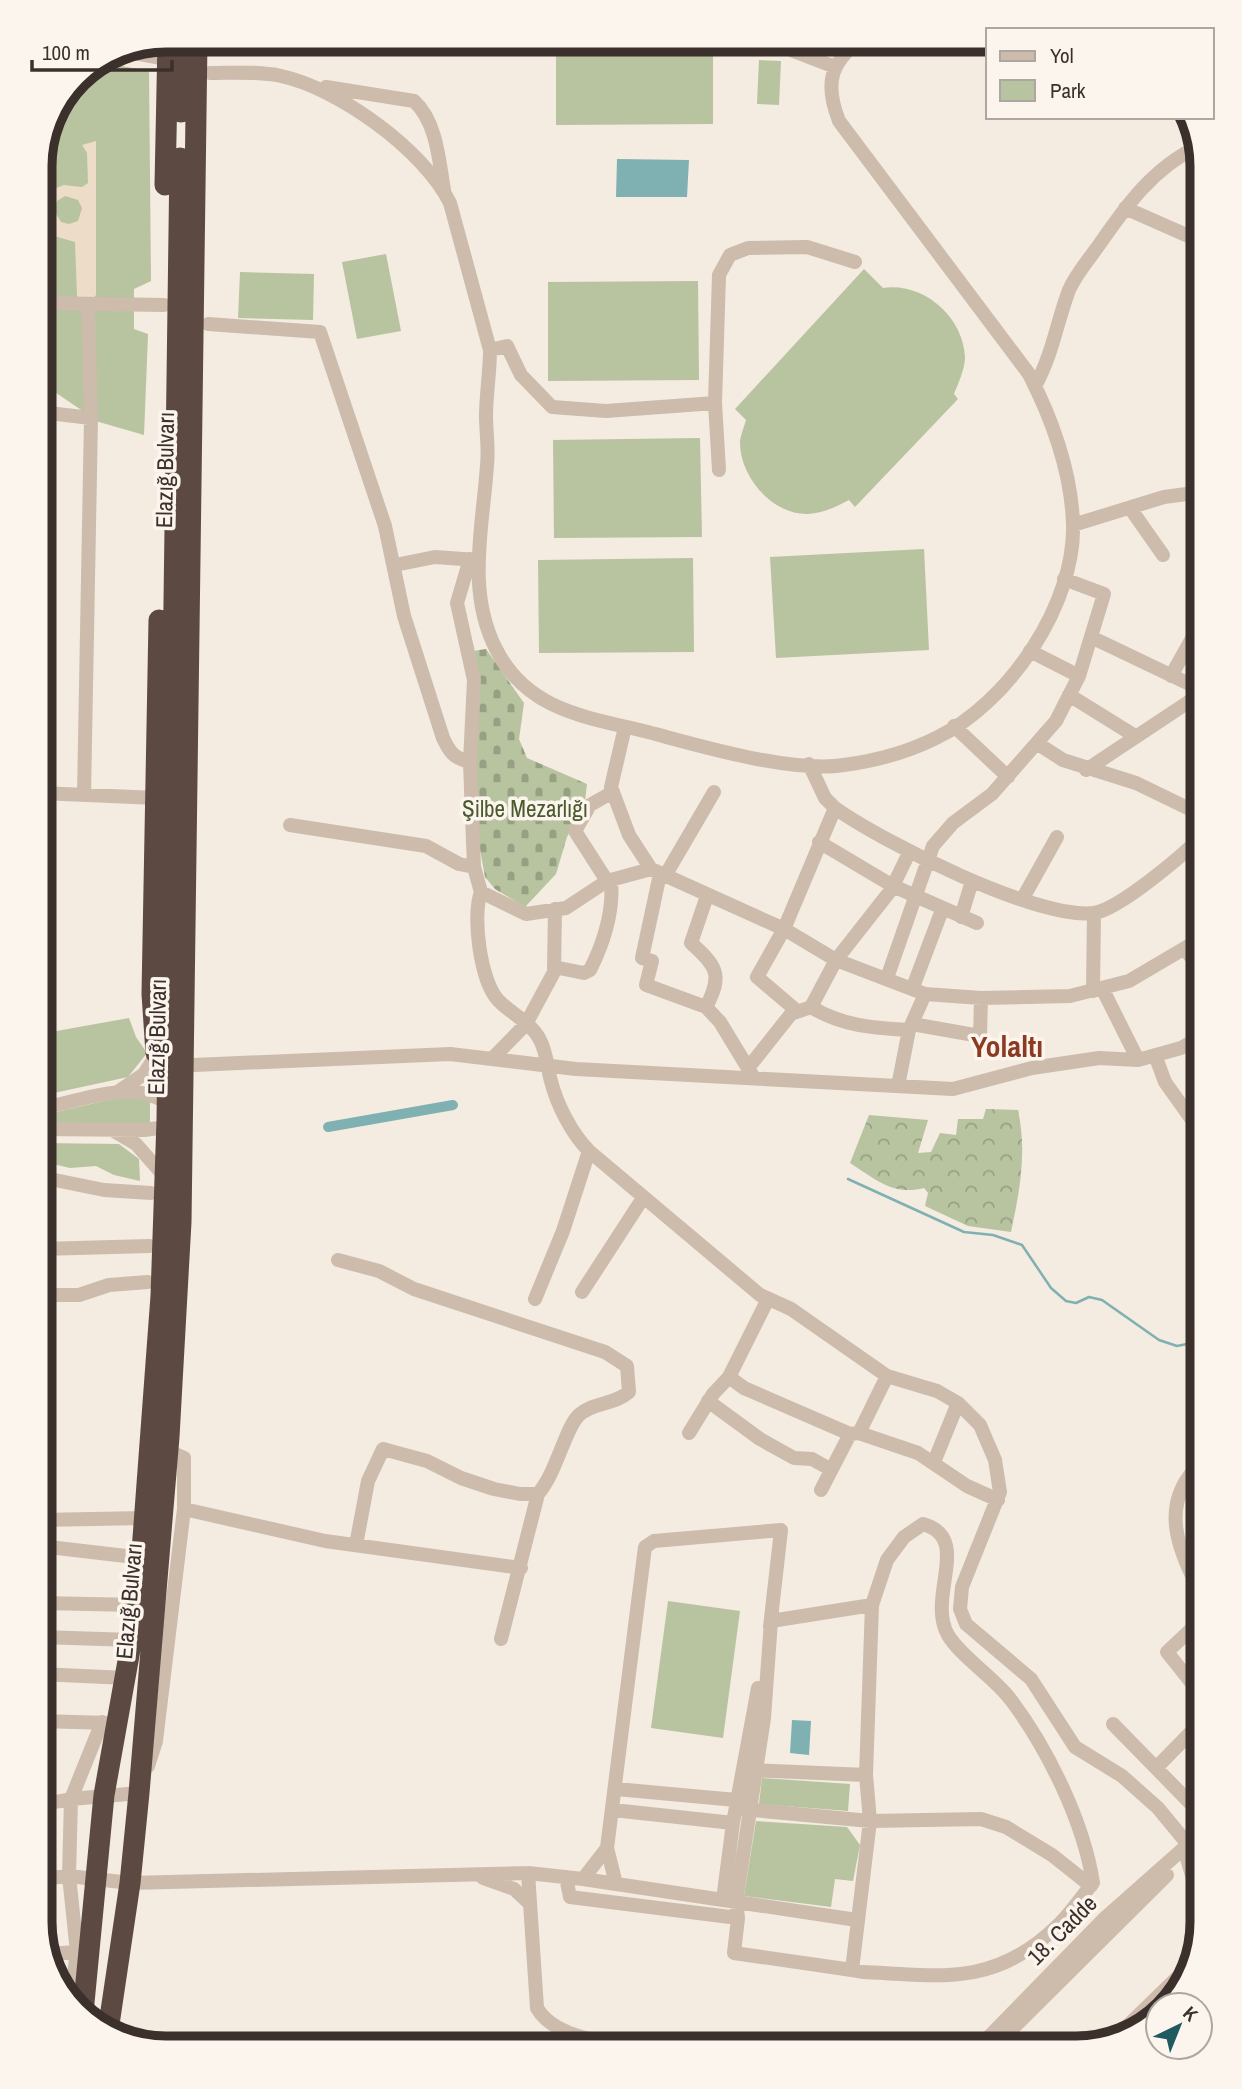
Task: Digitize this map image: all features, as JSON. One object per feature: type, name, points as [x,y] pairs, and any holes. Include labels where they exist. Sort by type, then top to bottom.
[{"type":"highway","points":[[167,52],[152,994],[156,1056],[167,1114]]},
{"type":"highway","name":"Elazığ Bulvarı","points":[[84,2001],[109,1723],[126,1678],[138,1605],[145,1518],[162,1411],[181,1222],[167,1114],[182,52]]},
{"type":"highway","name":"Elazığ Bulvarı","points":[[109,2021],[130,1883],[168,1451],[162,1411],[157,1179],[167,1114],[187,813],[197,52]]},
{"type":"highway","points":[[162,1411],[181,1362],[187,1278],[201,748],[211,52]]},
{"type":"highway","points":[[187,813],[201,748]]},
{"type":"highway","points":[[157,1179],[148,1282],[148,1355],[162,1411]]},
{"type":"street","points":[[798,53],[835,67]]},
{"type":"street","points":[[474,560],[483,617],[496,649],[518,683],[539,699],[572,713],[625,727],[785,763],[841,766],[893,754],[938,738],[1011,678],[1030,651],[1058,599],[1073,525],[1069,486],[1053,421],[1035,386],[839,121],[831,100],[835,67],[848,53]]},
{"type":"street","points":[[210,73],[278,75],[311,84],[414,101],[427,118],[437,149],[444,190],[450,203],[490,350],[486,412],[488,461],[474,560],[457,603],[474,680],[470,762],[474,867],[481,892],[474,915],[488,983],[495,997],[526,1024],[541,1042],[551,1082],[569,1121],[589,1151],[768,1298],[791,1310],[887,1376],[936,1391],[958,1403],[981,1425],[999,1478],[998,1500],[962,1587],[960,1609],[966,1624],[1031,1679],[1075,1746],[1122,1776],[1158,1808],[1186,1849],[1190,1864]]},
{"type":"street","points":[[311,84],[377,125],[444,190]]},
{"type":"street","points":[[1035,386],[1047,365],[1070,289],[1138,190],[1161,170],[1189,152]]},
{"type":"street","points":[[1125,208],[1190,237]]},
{"type":"street","points":[[719,470],[715,403],[719,275],[730,255],[748,248],[807,247],[855,262]]},
{"type":"street","points":[[53,304],[164,306]]},
{"type":"street","points":[[84,795],[90,418],[88,305]]},
{"type":"street","points":[[208,324],[320,332],[396,565],[404,616],[443,738],[450,753],[457,759],[470,762]]},
{"type":"street","points":[[490,350],[507,346],[521,375],[552,407],[607,411],[715,403]]},
{"type":"street","points":[[53,414],[90,418]]},
{"type":"street","points":[[1073,525],[1164,497],[1190,494]]},
{"type":"street","points":[[1130,508],[1163,555]]},
{"type":"street","points":[[396,565],[435,557],[474,560]]},
{"type":"street","points":[[887,978],[933,846],[953,823],[978,806],[1008,777],[1038,744],[1079,676],[1093,638],[1104,594],[1064,579]]},
{"type":"street","points":[[1093,638],[1190,686]]},
{"type":"street","points":[[1171,676],[1190,642]]},
{"type":"street","points":[[1030,651],[1079,676]]},
{"type":"street","points":[[1069,695],[1135,736]]},
{"type":"street","points":[[1086,770],[1190,700]]},
{"type":"street","points":[[954,726],[1008,777]]},
{"type":"street","points":[[625,727],[613,792],[629,835],[659,873],[784,929],[836,960],[919,991],[981,998],[1070,996],[1129,981],[1190,946]]},
{"type":"street","points":[[1038,744],[1063,760],[1086,770],[1136,783],[1190,809]]},
{"type":"street","points":[[809,764],[825,799],[835,808],[910,851],[972,881],[1062,909],[1094,913],[1127,897],[1190,849]]},
{"type":"street","points":[[554,967],[583,972],[590,970],[603,945],[612,897],[609,881],[575,831],[590,805],[613,792]]},
{"type":"street","points":[[714,792],[659,873],[642,958],[652,961],[646,985],[706,1007],[720,1022],[751,1073]]},
{"type":"street","points":[[53,794],[157,798]]},
{"type":"street","points":[[835,808],[784,929],[757,976],[804,1009],[865,1027],[910,1028],[980,1036],[981,998]]},
{"type":"street","points":[[290,825],[426,846],[459,864],[474,867]]},
{"type":"street","points":[[1023,898],[1057,837]]},
{"type":"street","points":[[819,842],[916,898],[977,923]]},
{"type":"street","points":[[751,1073],[804,1009],[836,960],[879,909],[910,851]]},
{"type":"street","points":[[481,892],[526,914],[566,908],[609,881],[659,873]]},
{"type":"street","points":[[961,917],[972,881]]},
{"type":"street","points":[[706,1007],[717,982],[715,972],[710,961],[691,943],[707,896]]},
{"type":"street","points":[[492,1059],[526,1024],[554,967],[555,909]]},
{"type":"street","points":[[898,1086],[919,991],[942,910]]},
{"type":"street","points":[[1094,913],[1097,989],[1138,1060]]},
{"type":"street","points":[[1185,950],[1190,956]]},
{"type":"street","points":[[194,1065],[450,1054],[548,1066],[751,1073],[953,1089],[1046,1066],[1099,1058],[1138,1060],[1190,1043]]},
{"type":"street","points":[[1155,1055],[1165,1082],[1190,1117]]},
{"type":"street","points":[[114,1093],[144,1074],[156,1056]]},
{"type":"street","points":[[52,1105],[132,1091],[167,1114]]},
{"type":"street","points":[[52,1129],[112,1131],[167,1114]]},
{"type":"street","points":[[52,1180],[104,1190],[157,1179],[136,1144],[112,1131]]},
{"type":"street","points":[[535,1299],[563,1231],[589,1151]]},
{"type":"street","points":[[582,1292],[643,1198]]},
{"type":"street","points":[[52,1249],[150,1246]]},
{"type":"street","points":[[338,1260],[379,1271],[414,1289],[605,1352],[627,1366],[629,1392],[621,1399],[588,1408],[576,1416],[550,1480],[538,1494],[522,1568],[501,1639]]},
{"type":"street","points":[[52,1295],[79,1295],[110,1286],[148,1282]]},
{"type":"street","points":[[689,1433],[708,1401],[729,1377],[768,1298]]},
{"type":"street","points":[[821,1490],[830,1469],[855,1433],[887,1376]]},
{"type":"street","points":[[729,1377],[744,1388],[855,1433],[918,1452],[967,1486],[998,1500]]},
{"type":"street","points":[[708,1401],[771,1446],[794,1458],[812,1459],[830,1469]]},
{"type":"street","points":[[934,1462],[958,1403]]},
{"type":"street","points":[[356,1545],[368,1481],[378,1454],[383,1449],[427,1461],[461,1478],[494,1489],[538,1494]]},
{"type":"street","points":[[52,1803],[139,1793],[156,1741],[184,1509],[184,1458],[168,1451]]},
{"type":"street","points":[[1190,1478],[1173,1510],[1180,1555],[1190,1573]]},
{"type":"street","points":[[184,1509],[356,1545],[522,1568]]},
{"type":"street","points":[[52,1520],[145,1518]]},
{"type":"street","points":[[616,1884],[607,1848],[645,1547],[654,1541],[781,1530],[771,1620],[749,1770],[740,1810],[729,1901],[738,1918],[734,1953],[852,1970],[954,1977],[999,1968],[1055,1929],[1093,1883],[1088,1848],[1044,1752],[1012,1701],[950,1638],[942,1621],[941,1596],[948,1556],[947,1540],[936,1528],[923,1524],[904,1536],[887,1560],[872,1605],[866,1775],[870,1821],[852,1970]]},
{"type":"street","points":[[52,1547],[143,1558]]},
{"type":"street","points":[[52,1603],[138,1605]]},
{"type":"street","points":[[771,1620],[872,1605]]},
{"type":"street","points":[[1190,1630],[1167,1652],[1190,1681]]},
{"type":"street","points":[[52,1637],[132,1640]]},
{"type":"street","points":[[52,1675],[126,1678]]},
{"type":"street","points":[[52,1721],[109,1723],[71,1799],[69,1876],[77,1952],[72,1987]]},
{"type":"street","points":[[1113,1724],[1190,1804]]},
{"type":"street","points":[[1156,1768],[1190,1733]]},
{"type":"street","points":[[749,1770],[866,1775]]},
{"type":"street","points":[[616,1789],[740,1810],[870,1821],[981,1819],[1006,1827],[1052,1855],[1091,1886]]},
{"type":"street","points":[[613,1810],[740,1810]]},
{"type":"street","points":[[729,1901],[740,1810]]},
{"type":"street","name":"18. Cadde","points":[[1005,2036],[1190,1844]]},
{"type":"street","points":[[583,1879],[607,1848]]},
{"type":"street","name":"18. Cadde","points":[[989,2036],[1105,1918],[1186,1849]]},
{"type":"street","points":[[52,1878],[69,1876],[130,1883],[528,1873],[857,1920]]},
{"type":"street","points":[[528,1873],[537,2008],[540,2015],[553,2026],[589,2036]]},
{"type":"street","points":[[472,1875],[514,1889],[529,1903]]},
{"type":"street","points":[[566,1877],[570,1896],[738,1918]]},
{"type":"street","points":[[693,1913],[694,1895]]},
{"type":"street","points":[[57,1953],[77,1952]]},
{"type":"street","points":[[1133,2021],[1172,1982]]},
{"type":"green space","points":[[556,52],[713,53],[713,124],[556,125]]},
{"type":"green space","points":[[759,60],[781,61],[779,105],[757,104]]},
{"type":"green space","points":[[116,65],[149,71],[151,281],[134,289],[134,329],[148,334],[144,435],[99,422],[53,391],[53,159],[56,137],[72,103],[86,86]]},
{"type":"green space","points":[[386,254],[401,331],[357,339],[342,262]]},
{"type":"green space","points":[[864,269],[883,288],[912,290],[926,296],[949,316],[963,342],[965,357],[954,394],[958,399],[855,507],[849,500],[819,512],[795,513],[770,501],[752,480],[741,454],[740,441],[746,420],[735,409]]},
{"type":"green space","points":[[240,272],[314,274],[313,320],[238,318]]},
{"type":"green space","points":[[698,281],[699,380],[548,381],[548,282]]},
{"type":"green space","points":[[700,438],[702,537],[554,538],[553,440]]},
{"type":"green space","points":[[924,549],[929,650],[776,658],[770,557]]},
{"type":"green space","points":[[693,558],[694,652],[539,653],[538,560]]},
{"type":"green space","name":"Şilbe Mezarlığı","points":[[486,649],[524,703],[519,739],[527,758],[587,784],[585,801],[567,837],[556,874],[525,907],[495,889],[485,877],[479,844],[473,651]]},
{"type":"green space","points":[[129,1018],[136,1037],[147,1053],[128,1077],[52,1093],[53,1032]]},
{"type":"green space","points":[[125,1096],[150,1098],[150,1123],[52,1125],[52,1113]]},
{"type":"green space","points":[[986,1109],[1018,1110],[1022,1156],[1020,1186],[1011,1232],[968,1226],[925,1206],[928,1193],[924,1188],[894,1188],[850,1163],[869,1115],[928,1120],[918,1153],[931,1152],[940,1133],[956,1135],[958,1119],[983,1119]]},
{"type":"green space","points":[[52,1143],[119,1144],[139,1159],[140,1181],[114,1175],[96,1166],[70,1168],[52,1164]]},
{"type":"green space","points":[[668,1601],[740,1611],[723,1738],[651,1728]]},
{"type":"green space","points":[[762,1778],[850,1784],[848,1811],[759,1804]]},
{"type":"green space","points":[[756,1821],[847,1827],[860,1845],[853,1881],[835,1879],[831,1907],[744,1896]]},
{"type":"shaded area","points":[[96,141],[96,295],[88,305],[77,296],[75,242],[53,236],[53,188],[64,185],[82,187],[88,183],[87,153],[82,145]],"holes":[[[65,196],[78,200],[82,208],[78,221],[69,224],[61,222],[54,210],[57,201]]]},
{"type":"water","points":[[617,159],[689,160],[687,197],[616,197]]},
{"type":"water","points":[[792,1720],[811,1721],[809,1755],[790,1753]]},
{"type":"waterway","points":[[328,1127],[453,1105]]},
{"type":"waterway","points":[[848,1179],[964,1232],[993,1235],[1022,1245],[1051,1288],[1066,1301],[1076,1303],[1089,1297],[1102,1300],[1159,1340],[1177,1346],[1190,1343]]},
{"type":"district","name":"Yolaltı","points":[[1007,1047]]}]
